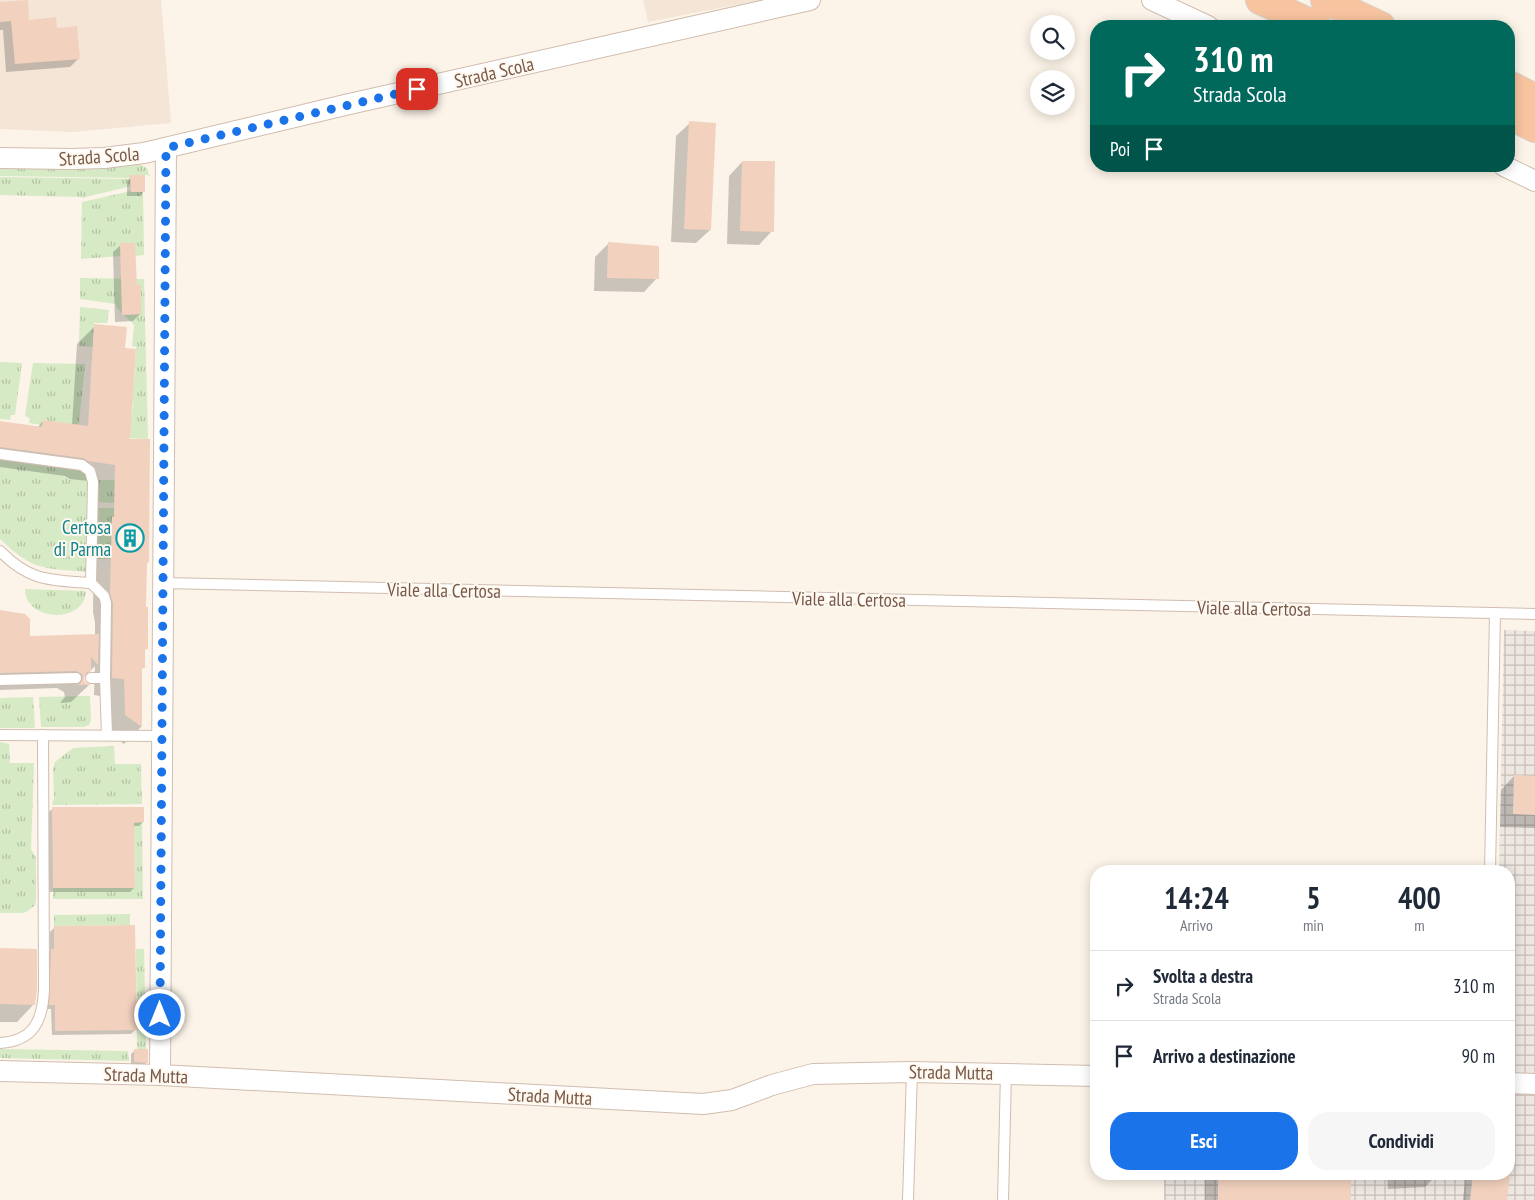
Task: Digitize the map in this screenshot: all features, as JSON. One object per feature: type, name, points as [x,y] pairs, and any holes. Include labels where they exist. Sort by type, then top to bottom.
[{"type":"highway","points":[[1260,0],[1303,20]]},
{"type":"highway","points":[[1324,0],[1368,20]]},
{"type":"highway","points":[[1515,89],[1535,98]]},
{"type":"highway","points":[[1515,119],[1535,128]]},
{"type":"street","name":"Strada Scola","points":[[0,158],[104,158],[144,153],[327,109],[810,0]]},
{"type":"street","points":[[1152,0],[1195,20]]},
{"type":"street","points":[[160,1075],[166,148]]},
{"type":"street","points":[[1515,171],[1535,181]]},
{"type":"street","name":"Strada Mutta","points":[[0,1071],[160,1075],[703,1104],[732,1100],[772,1085],[813,1074],[912,1072],[1090,1076]]},
{"type":"street","points":[[1515,1083],[1535,1084]]},
{"type":"lane","points":[[0,454],[82,465],[90,472],[93,482],[91,583]]},
{"type":"lane","points":[[0,552],[17,567],[33,575],[50,580],[91,583],[106,600],[107,735]]},
{"type":"lane","name":"Viale alla Certosa","points":[[164,583],[1535,614]]},
{"type":"lane","points":[[1490,865],[1495,613]]},
{"type":"lane","points":[[0,680],[76,678]]},
{"type":"lane","points":[[92,678],[106,678]]},
{"type":"lane","points":[[0,735],[162,736]]},
{"type":"lane","points":[[0,1043],[21,1039],[29,1033],[40,1018],[43,1010],[43,735]]},
{"type":"lane","points":[[908,1200],[912,1072]]},
{"type":"lane","points":[[1003,1200],[1006,1073]]},
{"type":"shaded area","points":[[0,0],[161,0],[171,123],[73,132],[0,129]]},
{"type":"shaded area","points":[[643,0],[760,0],[648,22]]},
{"type":"shaded area","points":[[1504,630],[1535,631],[1535,1200],[1164,1200],[1164,1180],[1515,1180],[1515,865],[1499,865]]},
{"type":"green space","points":[[137,163],[147,168],[150,177],[147,175],[131,175],[131,178],[0,176],[0,164]]},
{"type":"green space","points":[[0,177],[130,179],[131,186],[82,198],[0,195]]},
{"type":"green space","points":[[131,191],[143,192],[144,255],[135,256],[135,243],[120,243],[121,256],[81,259],[82,202]]},
{"type":"green space","points":[[80,278],[144,279],[148,439],[124,438],[132,413],[133,402],[122,401],[134,384],[136,347],[132,346],[134,325],[116,307],[116,304],[80,299]],"holes":[[[140,285],[141,314],[126,315]]]},
{"type":"green space","points":[[80,307],[109,310],[107,323],[94,323],[93,347],[79,346]]},
{"type":"green space","points":[[0,362],[22,363],[15,415],[11,415],[10,420],[0,419]]},
{"type":"green space","points":[[33,363],[85,364],[79,423],[76,425],[43,420],[42,425],[29,423],[30,419],[25,415]]},
{"type":"green space","points":[[0,460],[80,471],[86,475],[88,482],[87,572],[39,566],[21,557],[0,539]]},
{"type":"green space","points":[[98,480],[115,480],[114,503],[98,502]]},
{"type":"green space","points":[[98,508],[114,508],[111,559],[97,559]]},
{"type":"green space","points":[[25,589],[86,591],[83,602],[76,609],[66,614],[55,615],[44,613],[34,608],[28,600]]},
{"type":"green space","points":[[90,696],[91,720],[89,725],[84,727],[41,727],[39,697]]},
{"type":"green space","points":[[33,697],[35,728],[0,728],[0,698]]},
{"type":"green space","points":[[0,742],[9,744],[10,763],[34,763],[31,849],[36,857],[36,900],[35,905],[23,913],[0,913]]},
{"type":"green space","points":[[114,746],[115,764],[141,764],[142,804],[52,805],[54,797],[53,768],[55,762],[73,748]]},
{"type":"green space","points":[[134,822],[142,822],[143,899],[53,899],[53,888],[135,888]]},
{"type":"green space","points":[[130,914],[130,925],[54,926],[54,915]]},
{"type":"green space","points":[[136,949],[144,949],[146,1049],[137,1049]]},
{"type":"green space","points":[[0,1049],[128,1051],[129,1061],[0,1058]]},
{"type":"building","points":[[28,0],[29,20],[56,17],[57,28],[77,26],[80,59],[15,64],[11,21],[0,22],[0,2]]},
{"type":"building","points":[[689,121],[716,123],[711,230],[684,229]]},
{"type":"building","points":[[742,161],[775,161],[774,232],[740,231]]},
{"type":"building","points":[[130,175],[145,175],[145,192],[131,192]]},
{"type":"building","points":[[608,242],[659,246],[659,279],[607,278]]},
{"type":"building","points":[[120,243],[135,243],[137,285],[141,285],[141,314],[122,315]]},
{"type":"building","name":"Certosa di Parma","points":[[94,324],[127,327],[125,348],[136,349],[130,439],[150,439],[149,562],[147,563],[146,607],[148,607],[148,649],[145,649],[145,668],[142,668],[142,727],[125,715],[124,679],[112,678],[113,603],[110,593],[115,465],[88,461],[83,458],[0,447],[0,421],[42,427],[43,420],[88,426]]},
{"type":"building","points":[[0,610],[25,614],[30,619],[30,636],[99,634],[98,665],[91,657],[91,671],[87,672],[84,678],[85,682],[91,685],[76,685],[80,684],[83,678],[82,674],[76,671],[0,673]]},
{"type":"building","points":[[1514,775],[1535,776],[1535,815],[1513,814]]},
{"type":"building","points":[[52,807],[144,807],[144,822],[134,823],[135,888],[53,888]]},
{"type":"building","points":[[135,925],[137,1030],[55,1031],[55,1005],[49,1005],[51,949],[54,949],[54,926]]},
{"type":"building","points":[[0,948],[37,949],[35,1005],[0,1004]]},
{"type":"building","points":[[134,1049],[148,1049],[148,1063],[134,1062]]},
{"type":"building","points":[[1218,1180],[1351,1180],[1351,1200],[1218,1200]]},
{"type":"building","points":[[1472,1180],[1509,1180],[1507,1200],[1470,1200]]},
{"type":"place","name":"Certosa di Parma","points":[[130,538]]},
{"type":"route","points":[[160,1015],[166,148],[417,89]]}]
